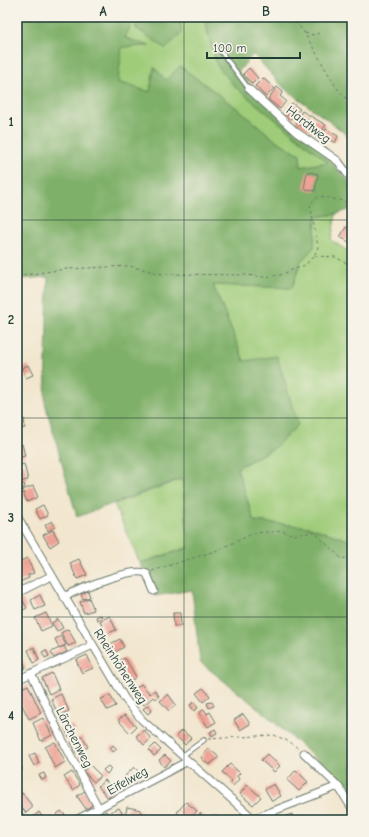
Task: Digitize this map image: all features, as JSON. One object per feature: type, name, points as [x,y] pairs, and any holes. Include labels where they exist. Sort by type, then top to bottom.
[{"type":"street","name":"Hardtweg","points":[[249,89],[296,132],[338,161],[352,180]]},
{"type":"street","name":"Rheinhöhenweg","points":[[17,516],[51,576],[125,699],[142,720],[252,819]]},
{"type":"street","points":[[64,597],[119,576],[138,571],[146,573],[154,590]]},
{"type":"street","points":[[17,593],[51,576]]},
{"type":"street","points":[[17,680],[32,675],[93,645]]},
{"type":"street","name":"Lärchenweg","points":[[32,675],[62,739],[99,809]]},
{"type":"street","points":[[304,753],[338,786],[352,808]]},
{"type":"street","name":"Eifelweg","points":[[76,820],[99,809],[185,758]]},
{"type":"street","points":[[252,819],[338,786]]},
{"type":"street","points":[[17,814],[23,820]]},
{"type":"lane","points":[[219,49],[249,89]]},
{"type":"lane","points":[[185,758],[204,740]]},
{"type":"path","points":[[292,17],[304,32],[336,87],[352,105]]},
{"type":"path","points":[[304,32],[314,35],[319,33]]},
{"type":"path","points":[[17,276],[66,269],[129,266],[162,274],[264,277],[280,275],[305,265],[314,256],[318,247],[310,204],[319,196],[352,203]]},
{"type":"path","points":[[314,256],[335,257],[352,266]]},
{"type":"path","points":[[146,573],[218,550],[254,533],[282,531],[294,535],[314,532],[342,559],[352,556]]},
{"type":"path","points":[[204,740],[274,735],[290,742],[304,753]]},
{"type":"green space","points":[[17,17],[134,17],[125,38],[150,46],[122,47],[118,82],[150,92],[154,67],[166,80],[180,66],[242,112],[275,140],[300,154],[301,167],[328,162],[234,86],[217,65],[206,26],[205,17],[352,17],[352,144],[345,133],[284,88],[253,54],[238,72],[276,111],[325,146],[333,164],[347,179],[352,189],[352,209],[336,214],[316,217],[314,247],[301,261],[292,288],[213,285],[244,361],[277,356],[298,425],[274,448],[237,468],[254,521],[309,527],[352,541],[352,790],[259,709],[200,662],[192,590],[155,596],[140,563],[189,548],[182,478],[77,517],[45,403],[48,277],[17,279]]},
{"type":"green space","points":[[134,17],[136,29],[180,20],[146,17],[205,17],[206,26],[217,65],[234,86],[328,162],[300,167],[300,154],[275,140],[242,112],[180,66],[166,80],[154,68],[150,92],[117,82],[122,47],[148,46],[125,38]]},
{"type":"green space","points":[[135,17],[180,20],[182,33],[166,49],[136,28]]},
{"type":"green space","points":[[336,214],[331,240],[352,254],[352,541],[309,527],[254,521],[237,468],[274,448],[244,361],[213,285],[292,288],[301,261],[314,247],[316,217]]},
{"type":"green space","points":[[182,479],[189,547],[140,563],[114,504]]},
{"type":"building","points":[[249,68],[258,78],[252,84],[243,74]]},
{"type":"building","points":[[263,78],[274,88],[266,97],[255,86]]},
{"type":"building","points":[[277,87],[283,92],[280,96],[286,101],[280,109],[268,99]]},
{"type":"building","points":[[292,103],[300,109],[292,119],[285,113]]},
{"type":"building","points":[[302,111],[326,125],[319,136],[295,122]]},
{"type":"building","points":[[326,129],[338,136],[335,143],[323,136]]},
{"type":"building","points":[[307,172],[318,174],[315,191],[304,189]]},
{"type":"building","points":[[346,227],[352,231],[352,238],[349,242],[340,237]]},
{"type":"building","points":[[28,365],[33,375],[26,378],[22,368]]},
{"type":"building","points":[[18,391],[19,403],[17,403]]},
{"type":"building","points":[[17,419],[24,419],[25,428],[17,429]]},
{"type":"building","points":[[22,444],[25,456],[17,458],[17,445]]},
{"type":"building","points":[[24,464],[28,480],[19,482],[17,466]]},
{"type":"building","points":[[24,484],[25,487],[19,489],[18,485]]},
{"type":"building","points":[[33,486],[38,497],[27,502],[22,490]]},
{"type":"building","points":[[43,505],[48,515],[40,519],[35,509]]},
{"type":"building","points":[[52,521],[55,527],[48,531],[45,525]]},
{"type":"building","points":[[53,530],[59,541],[50,547],[43,535]]},
{"type":"building","points":[[27,558],[34,573],[28,575],[29,578],[17,583],[17,563]]},
{"type":"building","points":[[79,559],[87,575],[77,579],[70,563]]},
{"type":"building","points":[[88,591],[90,597],[83,599],[81,594]]},
{"type":"building","points":[[40,595],[45,606],[35,610],[31,600]]},
{"type":"building","points":[[89,598],[94,610],[84,613],[80,602]]},
{"type":"building","points":[[22,599],[27,608],[17,613],[17,602]]},
{"type":"building","points":[[46,613],[52,626],[41,631],[35,618]]},
{"type":"building","points":[[173,613],[180,613],[181,626],[174,626]]},
{"type":"building","points":[[101,615],[102,618],[97,620],[96,617]]},
{"type":"building","points":[[110,616],[116,630],[106,634],[100,621]]},
{"type":"building","points":[[58,619],[63,628],[57,631],[52,623]]},
{"type":"building","points":[[68,629],[76,643],[68,646],[61,633]]},
{"type":"building","points":[[61,636],[66,645],[59,648],[55,639]]},
{"type":"building","points":[[120,639],[124,647],[110,655],[106,646]]},
{"type":"building","points":[[64,646],[67,652],[54,658],[51,652]]},
{"type":"building","points":[[34,647],[39,660],[34,663],[28,650]]},
{"type":"building","points":[[46,650],[49,656],[45,658],[42,652]]},
{"type":"building","points":[[87,655],[93,668],[82,673],[76,660]]},
{"type":"building","points":[[21,657],[26,668],[17,672],[17,659]]},
{"type":"building","points":[[125,658],[136,677],[129,682],[117,662]]},
{"type":"building","points":[[52,673],[59,689],[49,694],[42,678]]},
{"type":"building","points":[[130,682],[132,687],[128,690],[125,685]]},
{"type":"building","points":[[141,684],[150,694],[155,690],[159,696],[155,699],[153,697],[144,705],[132,692]]},
{"type":"building","points":[[28,685],[41,713],[29,719],[17,695],[17,690]]},
{"type":"building","points":[[203,688],[210,696],[203,702],[196,693]]},
{"type":"building","points":[[61,694],[69,711],[59,716],[51,699]]},
{"type":"building","points":[[168,694],[176,705],[169,711],[160,701]]},
{"type":"building","points":[[110,695],[116,706],[107,710],[101,699]]},
{"type":"building","points":[[194,702],[198,708],[194,711],[190,705]]},
{"type":"building","points":[[212,702],[214,706],[209,708],[207,703]]},
{"type":"building","points":[[148,705],[152,710],[148,714],[143,709]]},
{"type":"building","points":[[204,709],[207,714],[210,712],[216,722],[208,727],[199,713]]},
{"type":"building","points":[[243,714],[250,724],[240,730],[234,720]]},
{"type":"building","points":[[125,715],[136,727],[130,733],[118,720]]},
{"type":"building","points":[[43,718],[52,735],[41,741],[33,723]]},
{"type":"building","points":[[72,725],[76,733],[69,737],[65,729]]},
{"type":"building","points":[[215,729],[217,733],[212,736],[210,732]]},
{"type":"building","points":[[144,730],[151,739],[144,745],[136,736]]},
{"type":"building","points":[[182,730],[191,738],[185,745],[176,736]]},
{"type":"building","points":[[82,736],[88,747],[76,753],[71,742]]},
{"type":"building","points":[[55,742],[65,762],[55,768],[45,747]]},
{"type":"building","points":[[155,744],[161,750],[154,756],[149,750]]},
{"type":"building","points":[[113,745],[117,749],[113,752],[110,748]]},
{"type":"building","points":[[208,748],[219,757],[209,765],[201,758]]},
{"type":"building","points":[[84,752],[87,757],[81,760],[79,755]]},
{"type":"building","points":[[35,753],[39,763],[34,766],[29,756]]},
{"type":"building","points":[[267,754],[280,766],[274,772],[261,760]]},
{"type":"building","points":[[165,755],[171,761],[164,767],[159,760]]},
{"type":"building","points":[[17,761],[22,769],[17,771]]},
{"type":"building","points":[[230,764],[240,773],[237,776],[239,779],[233,786],[230,782],[232,781],[222,772]]},
{"type":"building","points":[[90,765],[101,776],[94,782],[83,771]]},
{"type":"building","points":[[108,766],[111,769],[107,774],[103,770]]},
{"type":"building","points":[[134,767],[141,774],[130,785],[123,778]]},
{"type":"building","points":[[296,770],[308,782],[299,791],[287,780]]},
{"type":"building","points":[[72,772],[80,785],[73,790],[64,777]]},
{"type":"building","points":[[44,773],[46,778],[42,780],[39,775]]},
{"type":"building","points":[[105,780],[115,791],[108,798],[98,786]]},
{"type":"building","points":[[274,784],[281,796],[272,801],[265,789]]},
{"type":"building","points":[[247,785],[261,797],[253,805],[240,794]]},
{"type":"building","points":[[85,791],[94,804],[86,809],[77,796]]},
{"type":"building","points":[[22,793],[33,807],[26,813],[17,801],[17,797]]},
{"type":"building","points":[[186,802],[197,811],[189,820],[186,820],[177,812]]},
{"type":"building","points":[[127,807],[141,810],[138,820],[125,817]]},
{"type":"building","points":[[119,808],[122,813],[112,818],[110,812]]},
{"type":"building","points":[[61,811],[65,815],[60,818],[57,814]]},
{"type":"building","points":[[106,811],[110,819],[92,820],[92,819]]},
{"type":"building","points":[[39,812],[45,820],[34,820],[32,818]]},
{"type":"building","points":[[200,813],[207,820],[194,820]]},
{"type":"building","points":[[292,814],[294,820],[284,820],[283,817]]},
{"type":"building","points":[[216,816],[221,820],[212,820]]}]
